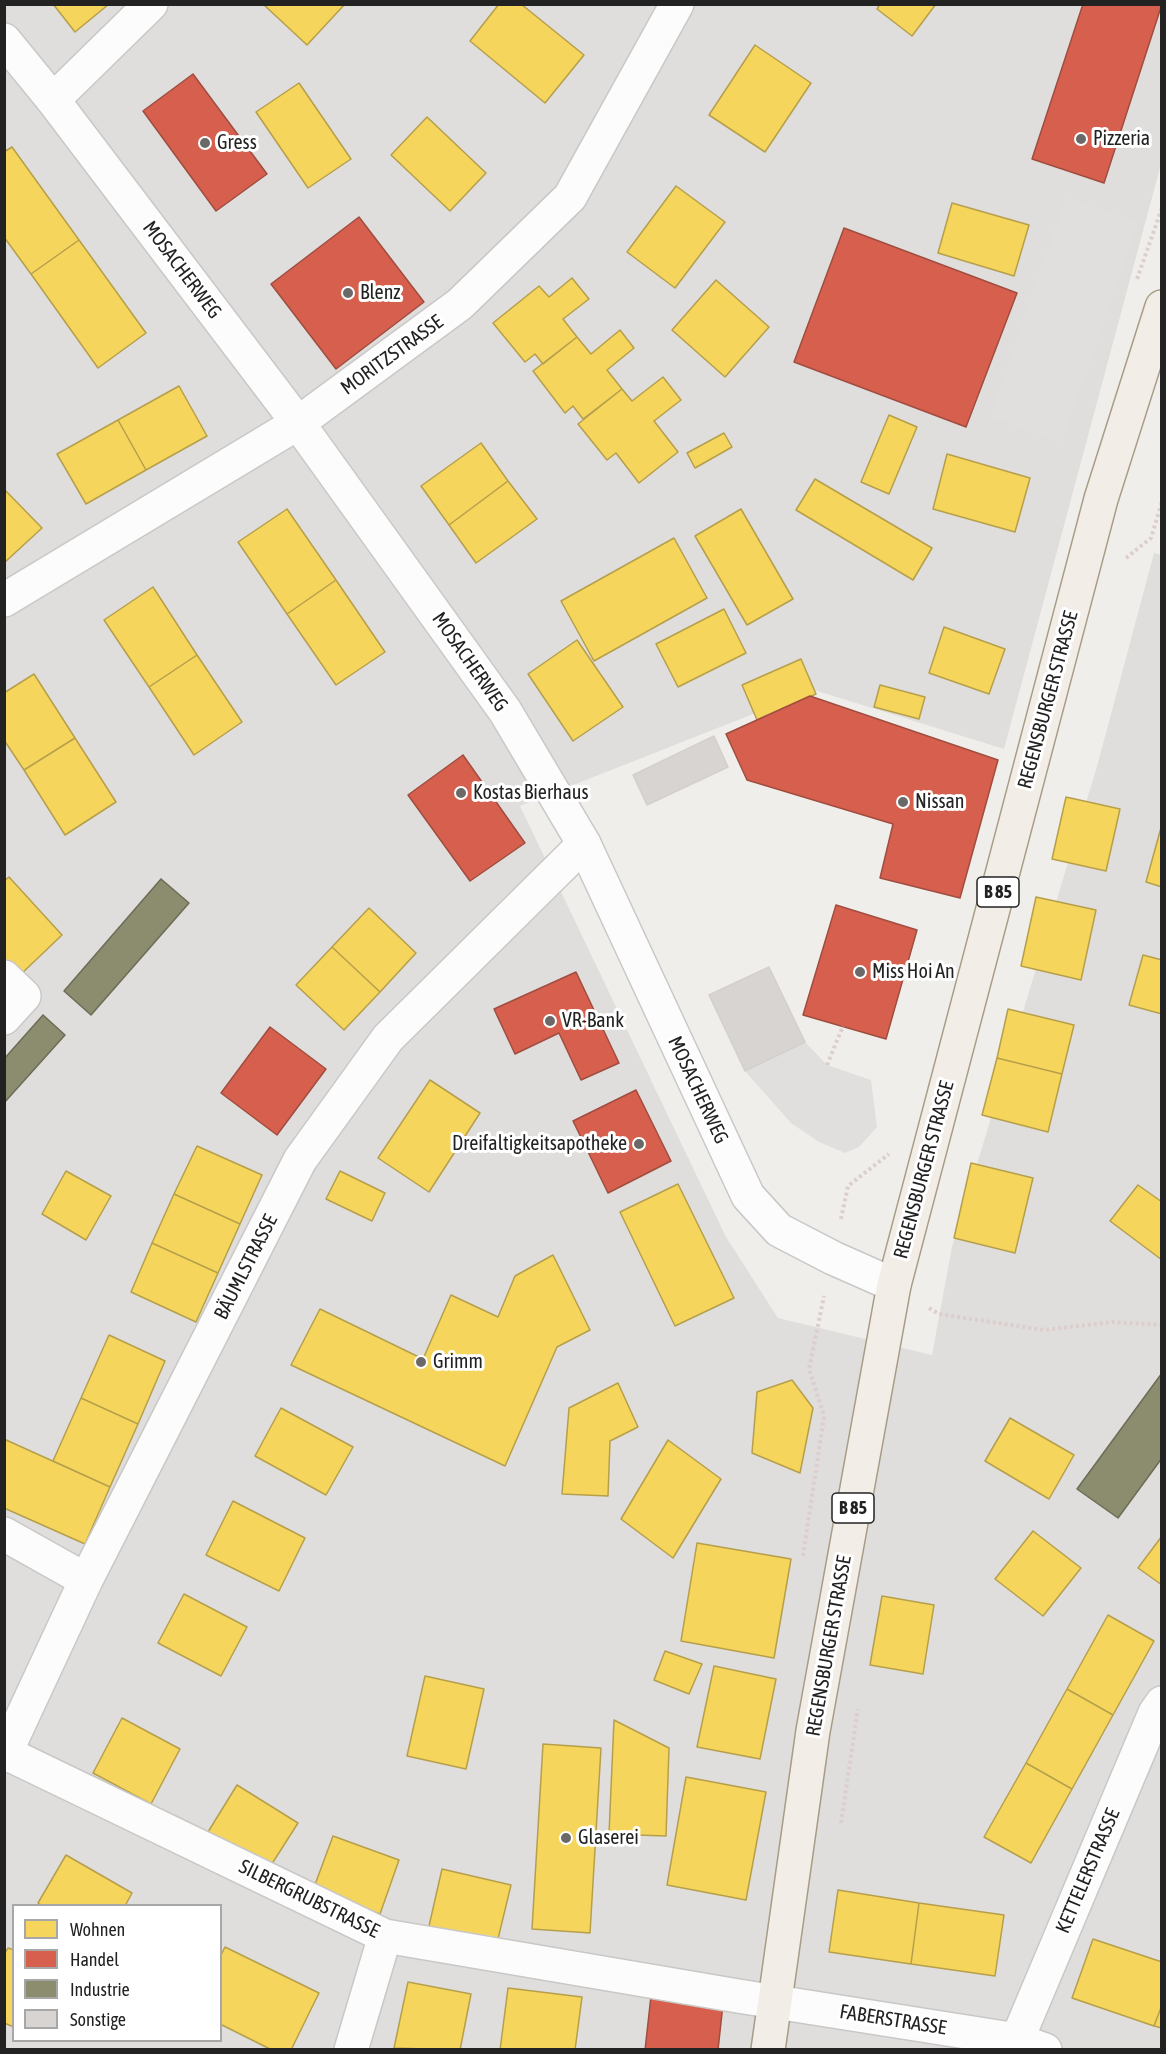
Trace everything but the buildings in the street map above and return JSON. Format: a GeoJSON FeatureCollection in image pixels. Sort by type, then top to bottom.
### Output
{"type":"FeatureCollection","features":[{"type":"Feature","properties":{"kind":"main road","name":"REGENSBURGER STRASSE"},"geometry":{"type":"LineString","coordinates":[[768,2049],[813,1731],[894,1285],[1101,500],[1161,310]]}},
{"type":"Feature","properties":{"kind":"street"},"geometry":{"type":"LineString","coordinates":[[53,100],[151,4]]}},
{"type":"Feature","properties":{"kind":"street","name":"MORITZSTRASSE"},"geometry":{"type":"LineString","coordinates":[[4,600],[298,423],[460,304],[570,197],[677,4]]}},
{"type":"Feature","properties":{"kind":"street","name":"MOSACHERWEG"},"geometry":{"type":"LineString","coordinates":[[4,40],[53,100],[298,423],[505,711],[584,844],[748,1196],[779,1230],[833,1258],[894,1285]]}},
{"type":"Feature","properties":{"kind":"street","name":"BÄUMLSTRASSE"},"geometry":{"type":"LineString","coordinates":[[5,1754],[86,1580],[300,1160],[388,1038],[584,844]]}},
{"type":"Feature","properties":{"kind":"street"},"geometry":{"type":"LineString","coordinates":[[4,977],[24,996],[4,1018]]}},
{"type":"Feature","properties":{"kind":"street"},"geometry":{"type":"LineString","coordinates":[[4,1534],[86,1580]]}},
{"type":"Feature","properties":{"kind":"street","name":"KETTELERSTRASSE"},"geometry":{"type":"LineString","coordinates":[[1031,2045],[1155,1713],[1161,1703]]}},
{"type":"Feature","properties":{"kind":"street","name":"SILBERGRUBSTRASSE"},"geometry":{"type":"LineString","coordinates":[[5,1754],[385,1936],[774,2001]]}},
{"type":"Feature","properties":{"kind":"street"},"geometry":{"type":"LineString","coordinates":[[351,2049],[385,1936]]}},
{"type":"Feature","properties":{"kind":"street","name":"FABERSTRASSE"},"geometry":{"type":"LineString","coordinates":[[774,2001],[1031,2045]]}},
{"type":"Feature","properties":{"kind":"path"},"geometry":{"type":"LineString","coordinates":[[1123,561],[1150,538],[1161,502]]}},
{"type":"Feature","properties":{"kind":"path"},"geometry":{"type":"LineString","coordinates":[[827,1065],[843,1026]]}},
{"type":"Feature","properties":{"kind":"path"},"geometry":{"type":"LineString","coordinates":[[894,1285],[939,1314],[1044,1330],[1113,1322],[1161,1325]]}},
{"type":"Feature","properties":{"kind":"path"},"geometry":{"type":"LineString","coordinates":[[926,1319],[929,1308]]}},
{"type":"Feature","properties":{"kind":"path"},"geometry":{"type":"LineString","coordinates":[[840,1830],[860,1700]]}},
{"type":"Feature","properties":{"kind":"shaded area"},"geometry":{"type":"Polygon","coordinates":[[[5,5],[1161,5],[1161,164],[1004,749],[814,690],[520,806],[726,1237],[778,1318],[932,1355],[952,1247],[1098,763],[1154,553],[1161,555],[1161,2049],[5,2050],[5,5]]]}},
{"type":"Feature","properties":{"kind":"shaded area"},"geometry":{"type":"Polygon","coordinates":[[[1066,197],[1138,223],[1062,442],[990,417],[1066,197]]]}},
{"type":"Feature","properties":{"kind":"shaded area"},"geometry":{"type":"Polygon","coordinates":[[[805,1042],[827,1065],[871,1080],[877,1127],[859,1147],[845,1153],[819,1142],[791,1123],[745,1071],[805,1042]]]}},
{"type":"Feature","properties":{"kind":"place","name":"Pizzeria"},"geometry":{"type":"Point","coordinates":[1081,139]}},
{"type":"Feature","properties":{"kind":"place","name":"Gress"},"geometry":{"type":"Point","coordinates":[205,143]}},
{"type":"Feature","properties":{"kind":"place","name":"Blenz"},"geometry":{"type":"Point","coordinates":[348,293]}},
{"type":"Feature","properties":{"kind":"place","name":"Kostas Bierhaus"},"geometry":{"type":"Point","coordinates":[461,793]}},
{"type":"Feature","properties":{"kind":"place","name":"Nissan"},"geometry":{"type":"Point","coordinates":[903,802]}},
{"type":"Feature","properties":{"kind":"place","name":"Miss Hoi An"},"geometry":{"type":"Point","coordinates":[860,972]}},
{"type":"Feature","properties":{"kind":"place","name":"VR-Bank"},"geometry":{"type":"Point","coordinates":[550,1021]}},
{"type":"Feature","properties":{"kind":"place","name":"Dreifaltigkeitsapotheke"},"geometry":{"type":"Point","coordinates":[639,1144]}},
{"type":"Feature","properties":{"kind":"place","name":"Grimm"},"geometry":{"type":"Point","coordinates":[421,1362]}},
{"type":"Feature","properties":{"kind":"place","name":"Glaserei"},"geometry":{"type":"Point","coordinates":[566,1838]}}]}
